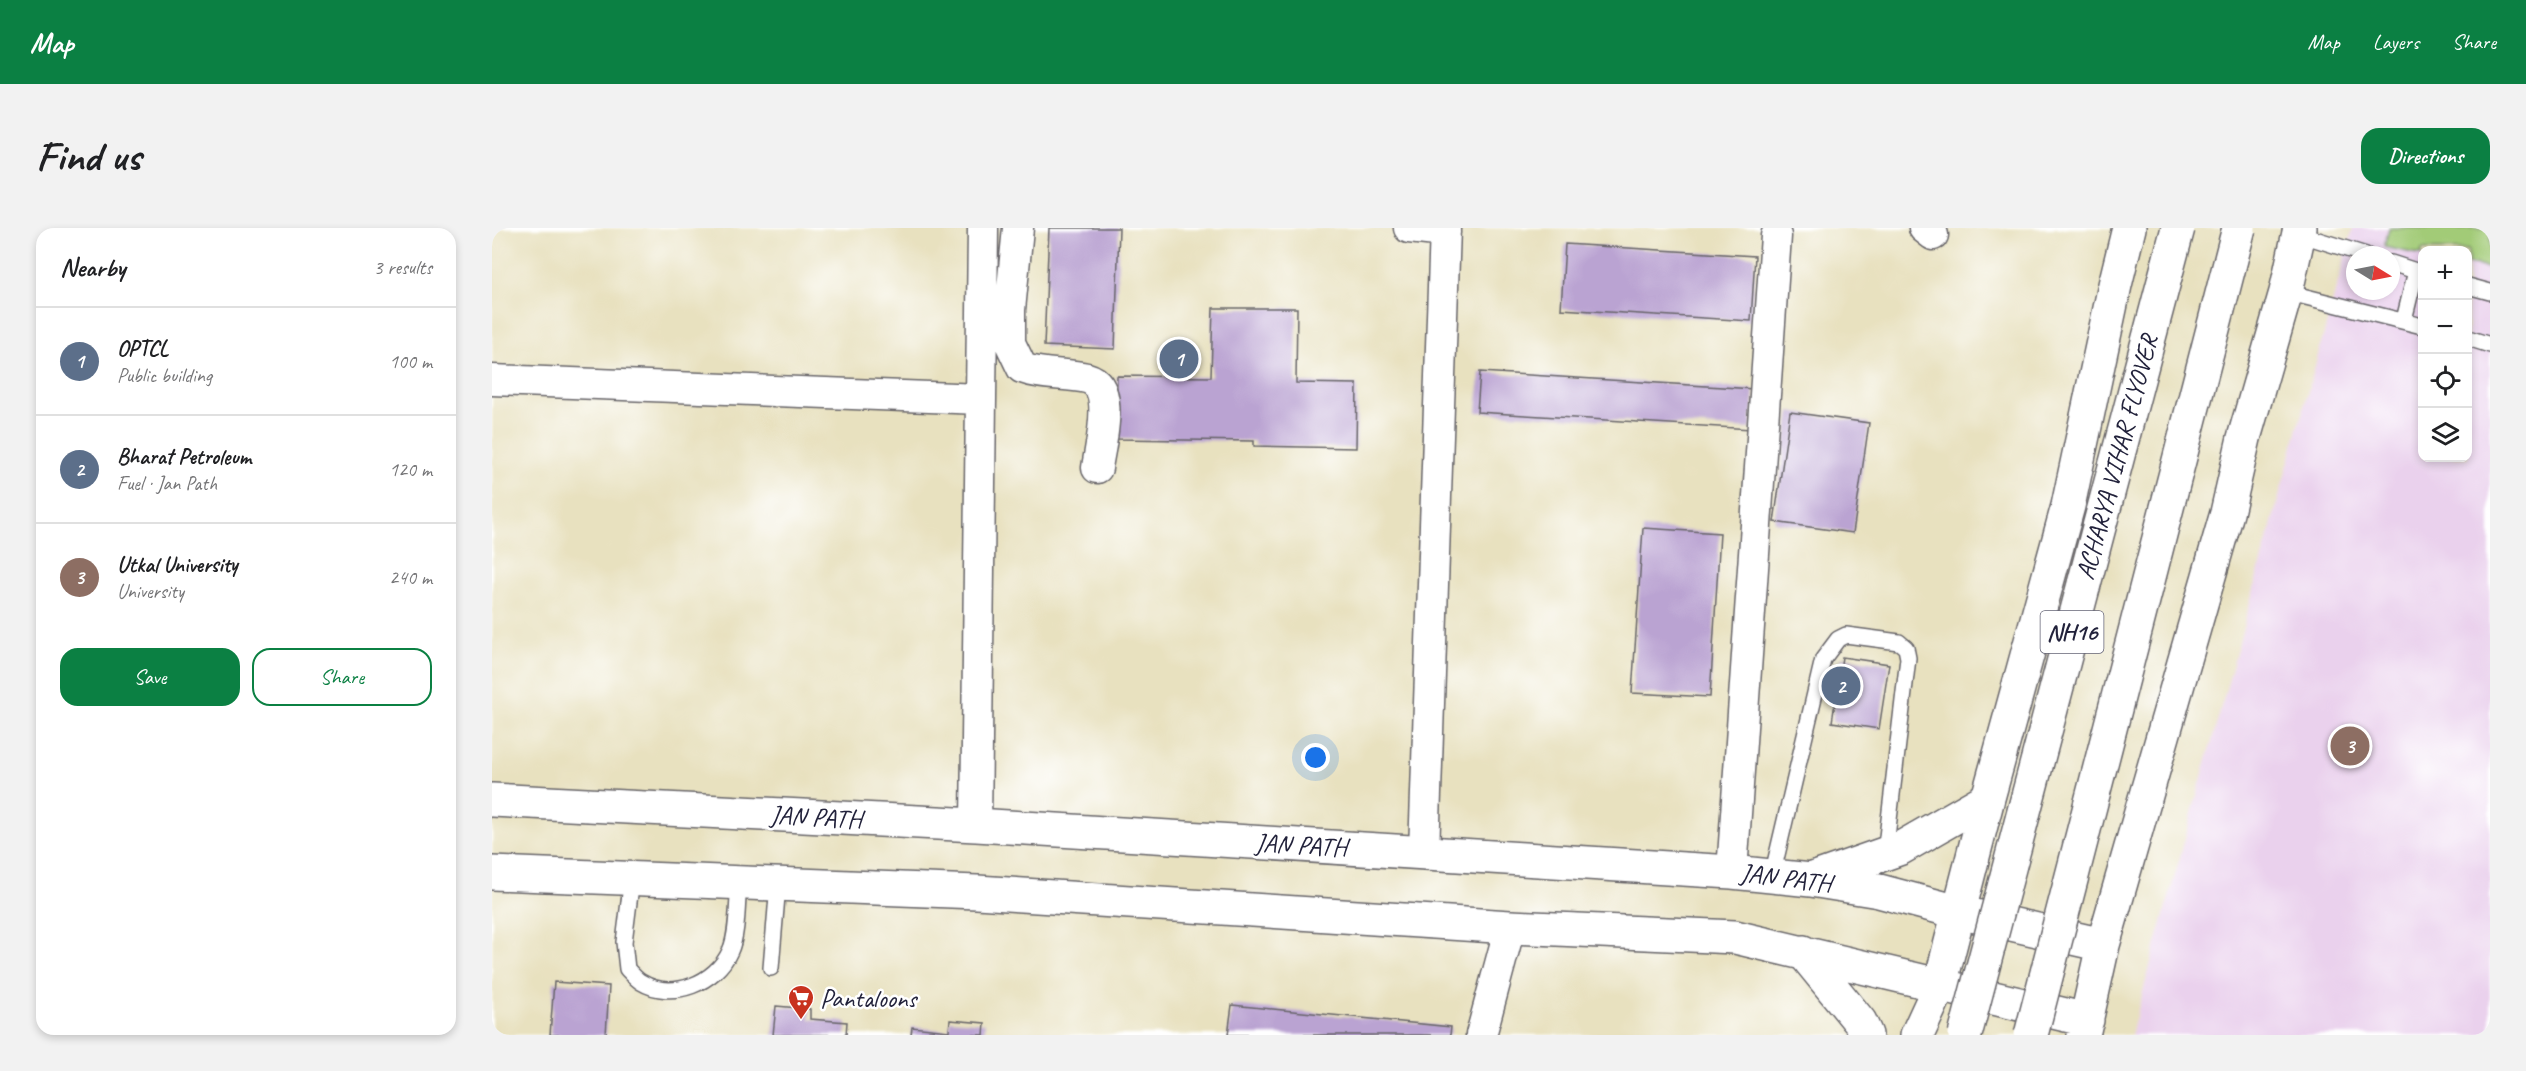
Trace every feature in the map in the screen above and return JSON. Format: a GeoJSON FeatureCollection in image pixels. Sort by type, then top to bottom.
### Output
{"type":"FeatureCollection","features":[{"type":"Feature","properties":{"kind":"main road"},"geometry":{"type":"LineString","coordinates":[[1917,1035],[1940,985],[1988,798],[2068,506],[2115,285],[2130,228]]}},
{"type":"Feature","properties":{"kind":"main road","name":"ACHARYA VIHAR FLYOVER"},"geometry":{"type":"LineString","coordinates":[[1965,1035],[2178,228]]}},
{"type":"Feature","properties":{"kind":"main road","name":"NH16"},"geometry":{"type":"LineString","coordinates":[[2031,1035],[2239,228]]}},
{"type":"Feature","properties":{"kind":"main road"},"geometry":{"type":"LineString","coordinates":[[492,873],[977,891],[1510,927],[1735,936],[1940,985],[2085,1027],[2103,945],[2227,513],[2244,438],[2286,292],[2300,231]]}},
{"type":"Feature","properties":{"kind":"main road"},"geometry":{"type":"LineString","coordinates":[[1811,880],[1901,848],[1988,798]]}},
{"type":"Feature","properties":{"kind":"main road","name":"JAN PATH"},"geometry":{"type":"LineString","coordinates":[[492,800],[976,825],[1732,872],[1811,880],[1879,891],[1958,912],[2103,945]]}},
{"type":"Feature","properties":{"kind":"main road"},"geometry":{"type":"LineString","coordinates":[[1803,952],[1860,1022],[1866,1035]]}},
{"type":"Feature","properties":{"kind":"street"},"geometry":{"type":"LineString","coordinates":[[976,825],[983,228]]}},
{"type":"Feature","properties":{"kind":"street"},"geometry":{"type":"LineString","coordinates":[[1018,228],[1010,310],[1010,343],[1022,368],[1043,374],[1089,378],[1101,388],[1105,399],[1096,468]]}},
{"type":"Feature","properties":{"kind":"street"},"geometry":{"type":"LineString","coordinates":[[1409,228],[1445,230],[1424,852]]}},
{"type":"Feature","properties":{"kind":"street"},"geometry":{"type":"LineString","coordinates":[[1732,872],[1776,236]]}},
{"type":"Feature","properties":{"kind":"street"},"geometry":{"type":"LineString","coordinates":[[492,380],[981,399]]}},
{"type":"Feature","properties":{"kind":"street"},"geometry":{"type":"LineString","coordinates":[[1481,1035],[1510,927]]}},
{"type":"Feature","properties":{"kind":"lane"},"geometry":{"type":"LineString","coordinates":[[2300,231],[2346,248]]}},
{"type":"Feature","properties":{"kind":"lane"},"geometry":{"type":"LineString","coordinates":[[2400,266],[2418,272]]}},
{"type":"Feature","properties":{"kind":"lane"},"geometry":{"type":"LineString","coordinates":[[2404,320],[2418,275]]}},
{"type":"Feature","properties":{"kind":"lane"},"geometry":{"type":"LineString","coordinates":[[2472,287],[2490,292]]}},
{"type":"Feature","properties":{"kind":"lane"},"geometry":{"type":"LineString","coordinates":[[2286,292],[2418,325]]}},
{"type":"Feature","properties":{"kind":"lane"},"geometry":{"type":"LineString","coordinates":[[2472,339],[2490,345]]}},
{"type":"Feature","properties":{"kind":"lane"},"geometry":{"type":"LineString","coordinates":[[1772,876],[1823,658],[1838,639],[1846,635],[1899,642],[1906,648],[1908,658],[1885,854]]}},
{"type":"Feature","properties":{"kind":"lane"},"geometry":{"type":"LineString","coordinates":[[632,878],[624,942],[627,969],[639,981],[651,987],[670,988],[690,986],[704,981],[719,970],[731,950],[739,883]]}},
{"type":"Feature","properties":{"kind":"lane"},"geometry":{"type":"LineString","coordinates":[[771,968],[778,884]]}},
{"type":"Feature","properties":{"kind":"shaded area"},"geometry":{"type":"Polygon","coordinates":[[[2353,228],[2490,228],[2490,1035],[2131,1035],[2346,253],[2346,300],[2400,300],[2400,246],[2348,246],[2353,228]]]}},
{"type":"Feature","properties":{"kind":"green space"},"geometry":{"type":"Polygon","coordinates":[[[2389,228],[2490,228],[2490,268],[2472,265],[2472,246],[2418,246],[2418,254],[2400,250],[2400,246],[2384,246],[2389,228]]]}},
{"type":"Feature","properties":{"kind":"building"},"geometry":{"type":"Polygon","coordinates":[[[1049,228],[1119,228],[1115,349],[1044,346],[1049,228]]]}},
{"type":"Feature","properties":{"kind":"building"},"geometry":{"type":"Polygon","coordinates":[[[1565,244],[1755,256],[1751,321],[1561,309],[1565,244]]]}},
{"type":"Feature","properties":{"kind":"building"},"geometry":{"type":"Polygon","coordinates":[[[1213,308],[1297,308],[1296,383],[1357,384],[1356,448],[1254,446],[1254,441],[1116,439],[1117,376],[1211,377],[1213,308]]]}},
{"type":"Feature","properties":{"kind":"building"},"geometry":{"type":"Polygon","coordinates":[[[1480,372],[1754,389],[1751,429],[1477,412],[1480,372]]]}},
{"type":"Feature","properties":{"kind":"building"},"geometry":{"type":"Polygon","coordinates":[[[1790,412],[1869,423],[1853,533],[1774,522],[1790,412]]]}},
{"type":"Feature","properties":{"kind":"building"},"geometry":{"type":"Polygon","coordinates":[[[1643,528],[1720,533],[1710,697],[1632,693],[1643,528]]]}},
{"type":"Feature","properties":{"kind":"building"},"geometry":{"type":"Polygon","coordinates":[[[1842,657],[1889,664],[1879,729],[1832,722],[1842,657]]]}},
{"type":"Feature","properties":{"kind":"building"},"geometry":{"type":"Polygon","coordinates":[[[554,982],[609,986],[606,1035],[550,1035],[554,982]]]}},
{"type":"Feature","properties":{"kind":"building"},"geometry":{"type":"Polygon","coordinates":[[[1232,1005],[1451,1027],[1450,1035],[1228,1035],[1232,1005]]]}},
{"type":"Feature","properties":{"kind":"building","name":"Pantaloons"},"geometry":{"type":"Polygon","coordinates":[[[776,1006],[810,1009],[810,1019],[847,1022],[846,1035],[773,1035],[776,1006]]]}},
{"type":"Feature","properties":{"kind":"building","name":"Pantaloons"},"geometry":{"type":"Polygon","coordinates":[[[950,1020],[985,1023],[984,1035],[911,1035],[912,1027],[949,1031],[950,1020]]]}},
{"type":"Feature","properties":{"kind":"place","name":"OPTCL"},"geometry":{"type":"Point","coordinates":[1179,359]}},
{"type":"Feature","properties":{"kind":"place","name":"Bharat Petroleum"},"geometry":{"type":"Point","coordinates":[1841,686]}},
{"type":"Feature","properties":{"kind":"place","name":"Utkal University"},"geometry":{"type":"Point","coordinates":[2350,746]}},
{"type":"Feature","properties":{"kind":"place","name":"Pantaloons"},"geometry":{"type":"Point","coordinates":[801,1021]}}]}
